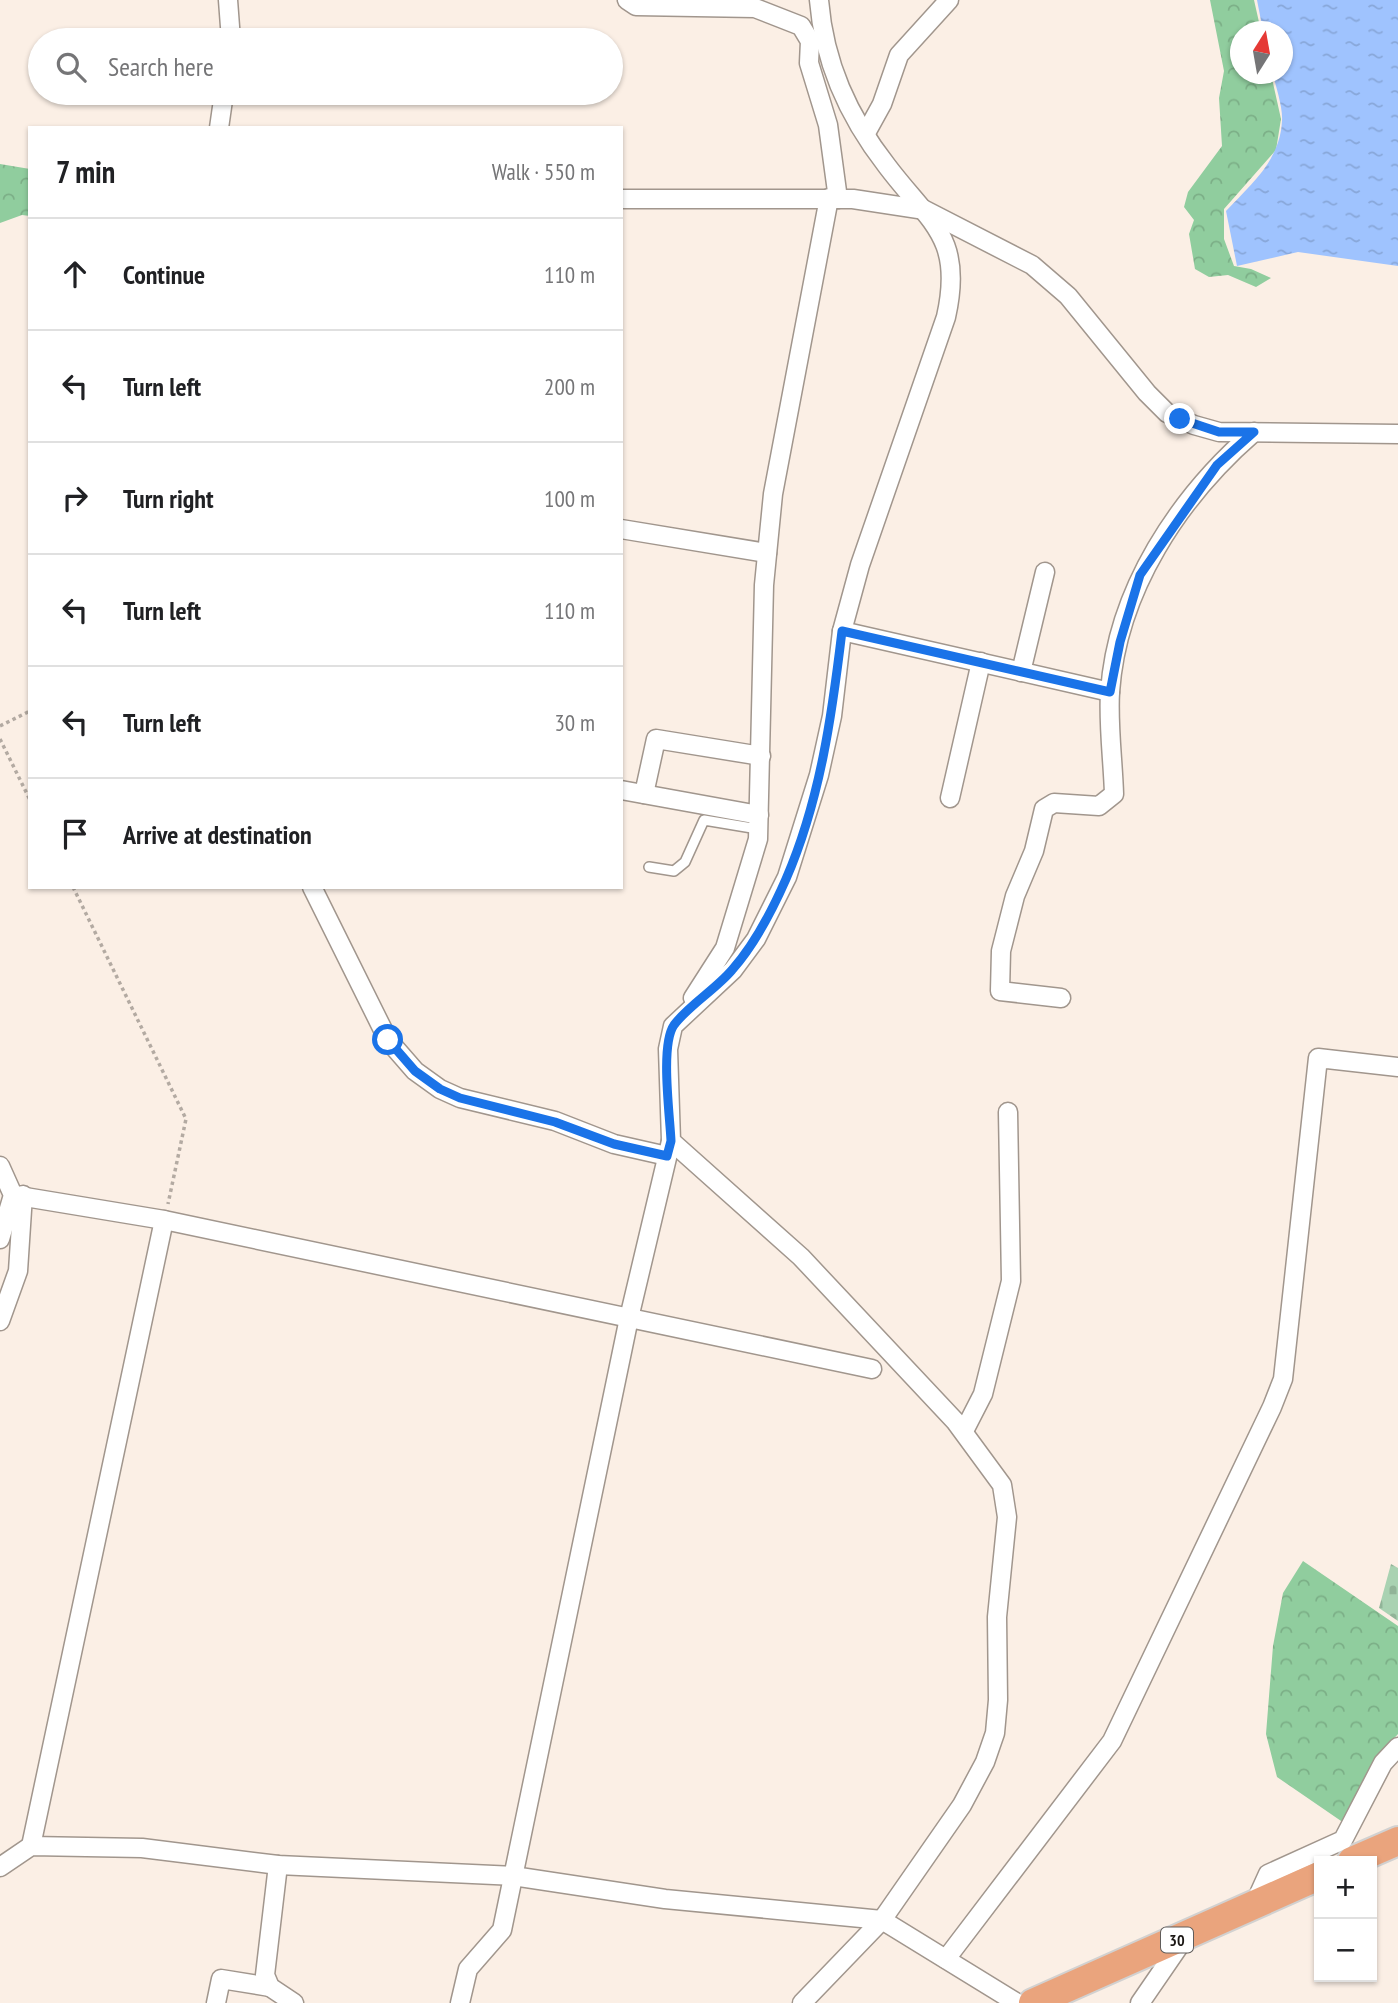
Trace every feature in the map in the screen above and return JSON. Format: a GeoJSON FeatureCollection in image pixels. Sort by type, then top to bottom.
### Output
{"type":"FeatureCollection","features":[{"type":"Feature","properties":{"kind":"main road"},"geometry":{"type":"LineString","coordinates":[[1364,1856],[1398,1841]]}},
{"type":"Feature","properties":{"kind":"main road","name":"30"},"geometry":{"type":"LineString","coordinates":[[1031,2003],[1314,1878]]}},
{"type":"Feature","properties":{"kind":"street"},"geometry":{"type":"LineString","coordinates":[[228,0],[230,28]]}},
{"type":"Feature","properties":{"kind":"street"},"geometry":{"type":"LineString","coordinates":[[627,0],[636,6],[755,8],[801,26],[816,39],[832,73],[887,166],[925,210],[944,238],[952,269],[952,290],[946,317],[860,565],[842,631],[832,716],[819,775],[787,877],[756,939],[733,970],[673,1026]]}},
{"type":"Feature","properties":{"kind":"street"},"geometry":{"type":"LineString","coordinates":[[460,2003],[468,1969],[502,1930],[629,1318],[669,1149],[668,1049],[673,1026],[726,948],[759,822],[767,553],[773,494],[834,199],[828,125],[809,63],[816,39],[819,0]]}},
{"type":"Feature","properties":{"kind":"street"},"geometry":{"type":"LineString","coordinates":[[866,133],[882,103],[899,55],[949,0]]}},
{"type":"Feature","properties":{"kind":"street"},"geometry":{"type":"LineString","coordinates":[[219,126],[222,105]]}},
{"type":"Feature","properties":{"kind":"street"},"geometry":{"type":"LineString","coordinates":[[623,199],[834,199],[881,202],[925,210],[1032,265],[1052,280],[1085,314],[1147,393],[1167,412],[1194,425],[1219,432],[1398,433]]}},
{"type":"Feature","properties":{"kind":"street"},"geometry":{"type":"LineString","coordinates":[[1060,998],[1000,991],[1001,951],[1015,896],[1034,851],[1044,809],[1055,803],[1099,806],[1114,794],[1110,692],[1120,642],[1140,575],[1217,465],[1254,432]]}},
{"type":"Feature","properties":{"kind":"street"},"geometry":{"type":"LineString","coordinates":[[623,529],[767,553]]}},
{"type":"Feature","properties":{"kind":"street"},"geometry":{"type":"LineString","coordinates":[[1021,672],[1045,572]]}},
{"type":"Feature","properties":{"kind":"street"},"geometry":{"type":"LineString","coordinates":[[842,631],[1110,692]]}},
{"type":"Feature","properties":{"kind":"street"},"geometry":{"type":"LineString","coordinates":[[950,798],[981,662]]}},
{"type":"Feature","properties":{"kind":"street"},"geometry":{"type":"LineString","coordinates":[[644,794],[656,739],[761,757]]}},
{"type":"Feature","properties":{"kind":"street"},"geometry":{"type":"LineString","coordinates":[[623,790],[759,822]]}},
{"type":"Feature","properties":{"kind":"street"},"geometry":{"type":"LineString","coordinates":[[313,889],[388,1040],[415,1071],[440,1089],[460,1098],[555,1122],[614,1144],[669,1149],[801,1257],[964,1431],[1002,1485],[1007,1517],[997,1617],[998,1700],[995,1733],[985,1762],[962,1805],[882,1920],[802,2003]]}},
{"type":"Feature","properties":{"kind":"street"},"geometry":{"type":"LineString","coordinates":[[946,1959],[1112,1741],[1272,1407],[1283,1379],[1318,1058],[1398,1068]]}},
{"type":"Feature","properties":{"kind":"street"},"geometry":{"type":"LineString","coordinates":[[964,1431],[983,1394],[1011,1281],[1008,1112]]}},
{"type":"Feature","properties":{"kind":"street"},"geometry":{"type":"LineString","coordinates":[[0,1166],[18,1195],[18,1271],[0,1321]]}},
{"type":"Feature","properties":{"kind":"street"},"geometry":{"type":"LineString","coordinates":[[18,1195],[164,1220],[872,1369]]}},
{"type":"Feature","properties":{"kind":"street"},"geometry":{"type":"LineString","coordinates":[[0,1239],[18,1195]]}},
{"type":"Feature","properties":{"kind":"street"},"geometry":{"type":"LineString","coordinates":[[32,1846],[164,1220]]}},
{"type":"Feature","properties":{"kind":"street"},"geometry":{"type":"LineString","coordinates":[[1254,1905],[1268,1874],[1343,1840],[1383,1763],[1398,1747]]}},
{"type":"Feature","properties":{"kind":"street"},"geometry":{"type":"LineString","coordinates":[[0,1867],[32,1846],[142,1848],[278,1866],[513,1876],[665,1899],[882,1920],[946,1959],[1031,2003]]}},
{"type":"Feature","properties":{"kind":"street"},"geometry":{"type":"LineString","coordinates":[[270,1987],[265,1975],[278,1866]]}},
{"type":"Feature","properties":{"kind":"street"},"geometry":{"type":"LineString","coordinates":[[1140,2003],[1186,1936]]}},
{"type":"Feature","properties":{"kind":"street"},"geometry":{"type":"LineString","coordinates":[[216,2003],[221,1979],[270,1987],[294,2003]]}},
{"type":"Feature","properties":{"kind":"lane"},"geometry":{"type":"LineString","coordinates":[[649,867],[674,871],[685,862],[704,820],[759,822]]}},
{"type":"Feature","properties":{"kind":"path"},"geometry":{"type":"LineString","coordinates":[[0,726],[28,712]]}},
{"type":"Feature","properties":{"kind":"path"},"geometry":{"type":"LineString","coordinates":[[0,739],[28,796]]}},
{"type":"Feature","properties":{"kind":"path"},"geometry":{"type":"LineString","coordinates":[[74,889],[186,1119],[164,1220]]}},
{"type":"Feature","properties":{"kind":"green space"},"geometry":{"type":"Polygon","coordinates":[[[1210,0],[1254,0],[1259,21],[1230,21],[1230,84],[1273,84],[1281,119],[1276,150],[1224,209],[1224,239],[1234,266],[1251,269],[1271,278],[1256,287],[1228,275],[1209,277],[1195,269],[1189,234],[1194,220],[1184,207],[1188,192],[1222,146],[1219,98],[1224,71],[1210,0]]]}},
{"type":"Feature","properties":{"kind":"green space"},"geometry":{"type":"Polygon","coordinates":[[[0,164],[28,169],[28,216],[22,215],[0,223],[0,164]]]}},
{"type":"Feature","properties":{"kind":"green space"},"geometry":{"type":"Polygon","coordinates":[[[1303,1561],[1398,1626],[1398,1734],[1377,1757],[1344,1823],[1277,1777],[1266,1734],[1273,1646],[1283,1593],[1303,1561]]]}},
{"type":"Feature","properties":{"kind":"green space"},"geometry":{"type":"Polygon","coordinates":[[[1391,1564],[1398,1568],[1398,1621],[1379,1608],[1391,1564]]]}},
{"type":"Feature","properties":{"kind":"water"},"geometry":{"type":"Polygon","coordinates":[[[1257,0],[1398,0],[1398,266],[1298,252],[1237,266],[1226,211],[1263,171],[1276,148],[1282,116],[1275,84],[1293,84],[1293,21],[1261,21],[1257,0]]]}},
{"type":"Feature","properties":{"kind":"route"},"geometry":{"type":"LineString","coordinates":[[388,1040],[415,1071],[440,1089],[460,1098],[555,1122],[614,1144],[667,1156],[671,1141],[668,1049],[673,1026],[733,970],[756,939],[787,877],[819,775],[832,716],[842,631],[1110,692],[1120,642],[1140,575],[1156,548],[1217,465],[1254,432],[1219,432],[1180,419]]}}]}
